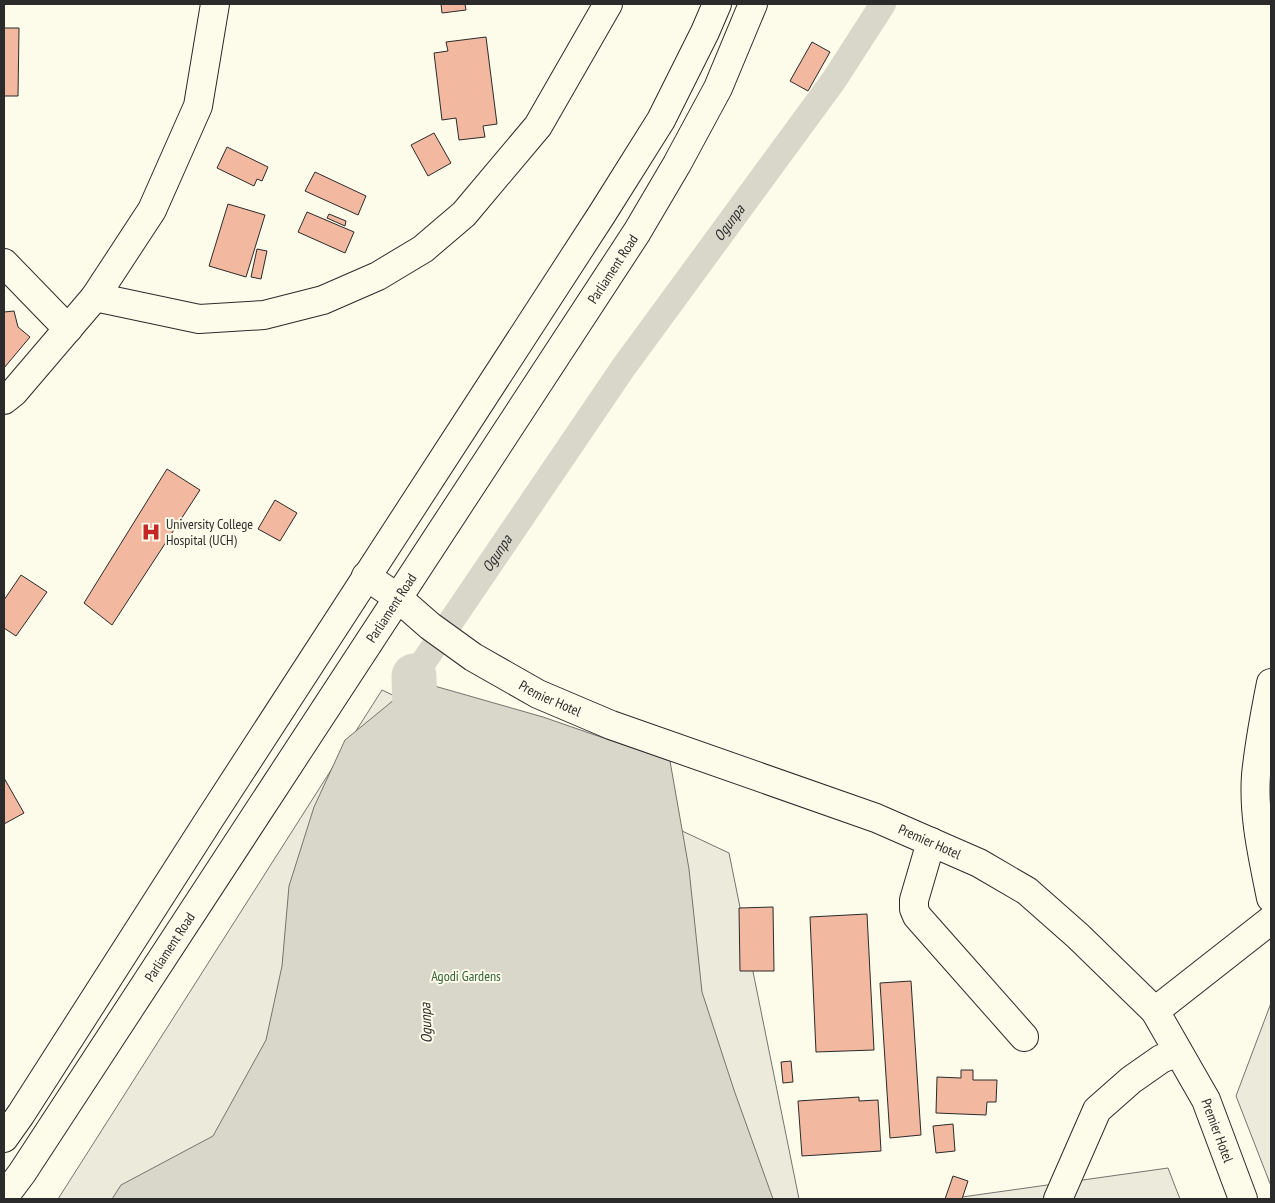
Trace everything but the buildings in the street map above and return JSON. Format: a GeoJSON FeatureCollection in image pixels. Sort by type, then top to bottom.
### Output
{"type":"FeatureCollection","features":[{"type":"Feature","properties":{"kind":"main road"},"geometry":{"type":"LineString","coordinates":[[4,400],[14,392],[95,297],[152,210],[198,106],[215,4]]}},
{"type":"Feature","properties":{"kind":"main road"},"geometry":{"type":"LineString","coordinates":[[95,297],[199,319],[264,315],[323,300],[378,276],[423,249],[464,214],[538,126],[608,4]]}},
{"type":"Feature","properties":{"kind":"main road"},"geometry":{"type":"LineString","coordinates":[[4,1138],[602,214],[661,120],[717,4]]}},
{"type":"Feature","properties":{"kind":"main road","name":"Parliament Road"},"geometry":{"type":"LineString","coordinates":[[4,1197],[22,1173],[637,232],[677,164],[718,88],[753,4]]}},
{"type":"Feature","properties":{"kind":"main road"},"geometry":{"type":"LineString","coordinates":[[4,263],[68,330]]}},
{"type":"Feature","properties":{"kind":"main road","name":"Premier Hotel"},"geometry":{"type":"LineString","coordinates":[[366,576],[398,598],[430,626],[473,657],[538,694],[611,725],[876,818],[979,863],[1027,891],[1078,936],[1155,1011],[1206,1100],[1243,1199]]}},
{"type":"Feature","properties":{"kind":"main road"},"geometry":{"type":"LineString","coordinates":[[1271,683],[1256,776],[1262,853],[1271,898]]}},
{"type":"Feature","properties":{"kind":"main road"},"geometry":{"type":"LineString","coordinates":[[932,842],[914,900],[914,909],[917,916],[1024,1037]]}},
{"type":"Feature","properties":{"kind":"main road"},"geometry":{"type":"LineString","coordinates":[[1155,1011],[1271,920]]}},
{"type":"Feature","properties":{"kind":"main road"},"geometry":{"type":"LineString","coordinates":[[1058,1199],[1097,1110],[1131,1080],[1161,1059],[1178,1052]]}},
{"type":"Feature","properties":{"kind":"green space","name":"Agodi Gardens"},"geometry":{"type":"Polygon","coordinates":[[[382,690],[729,853],[799,1199],[58,1199],[382,690]]]}},
{"type":"Feature","properties":{"kind":"green space"},"geometry":{"type":"Polygon","coordinates":[[[1271,1003],[1271,1186],[1236,1096],[1271,1003]]]}},
{"type":"Feature","properties":{"kind":"green space"},"geometry":{"type":"Polygon","coordinates":[[[1168,1168],[1180,1199],[948,1199],[1168,1168]]]}},
{"type":"Feature","properties":{"kind":"water","name":"Agodi Gardens"},"geometry":{"type":"Polygon","coordinates":[[[417,681],[543,717],[670,761],[689,869],[702,992],[734,1090],[773,1199],[112,1199],[121,1185],[213,1136],[266,1040],[282,966],[289,886],[314,807],[345,740],[417,681]]]}},
{"type":"Feature","properties":{"kind":"waterway","name":"Ogunpa"},"geometry":{"type":"LineString","coordinates":[[414,676],[623,368],[834,80],[883,4]]}},
{"type":"Feature","properties":{"kind":"waterway","name":"Ogunpa"},"geometry":{"type":"LineString","coordinates":[[414,676],[416,745]]}},
{"type":"Feature","properties":{"kind":"place","name":"University College Hospital (UCH)"},"geometry":{"type":"Point","coordinates":[151,532]}}]}
